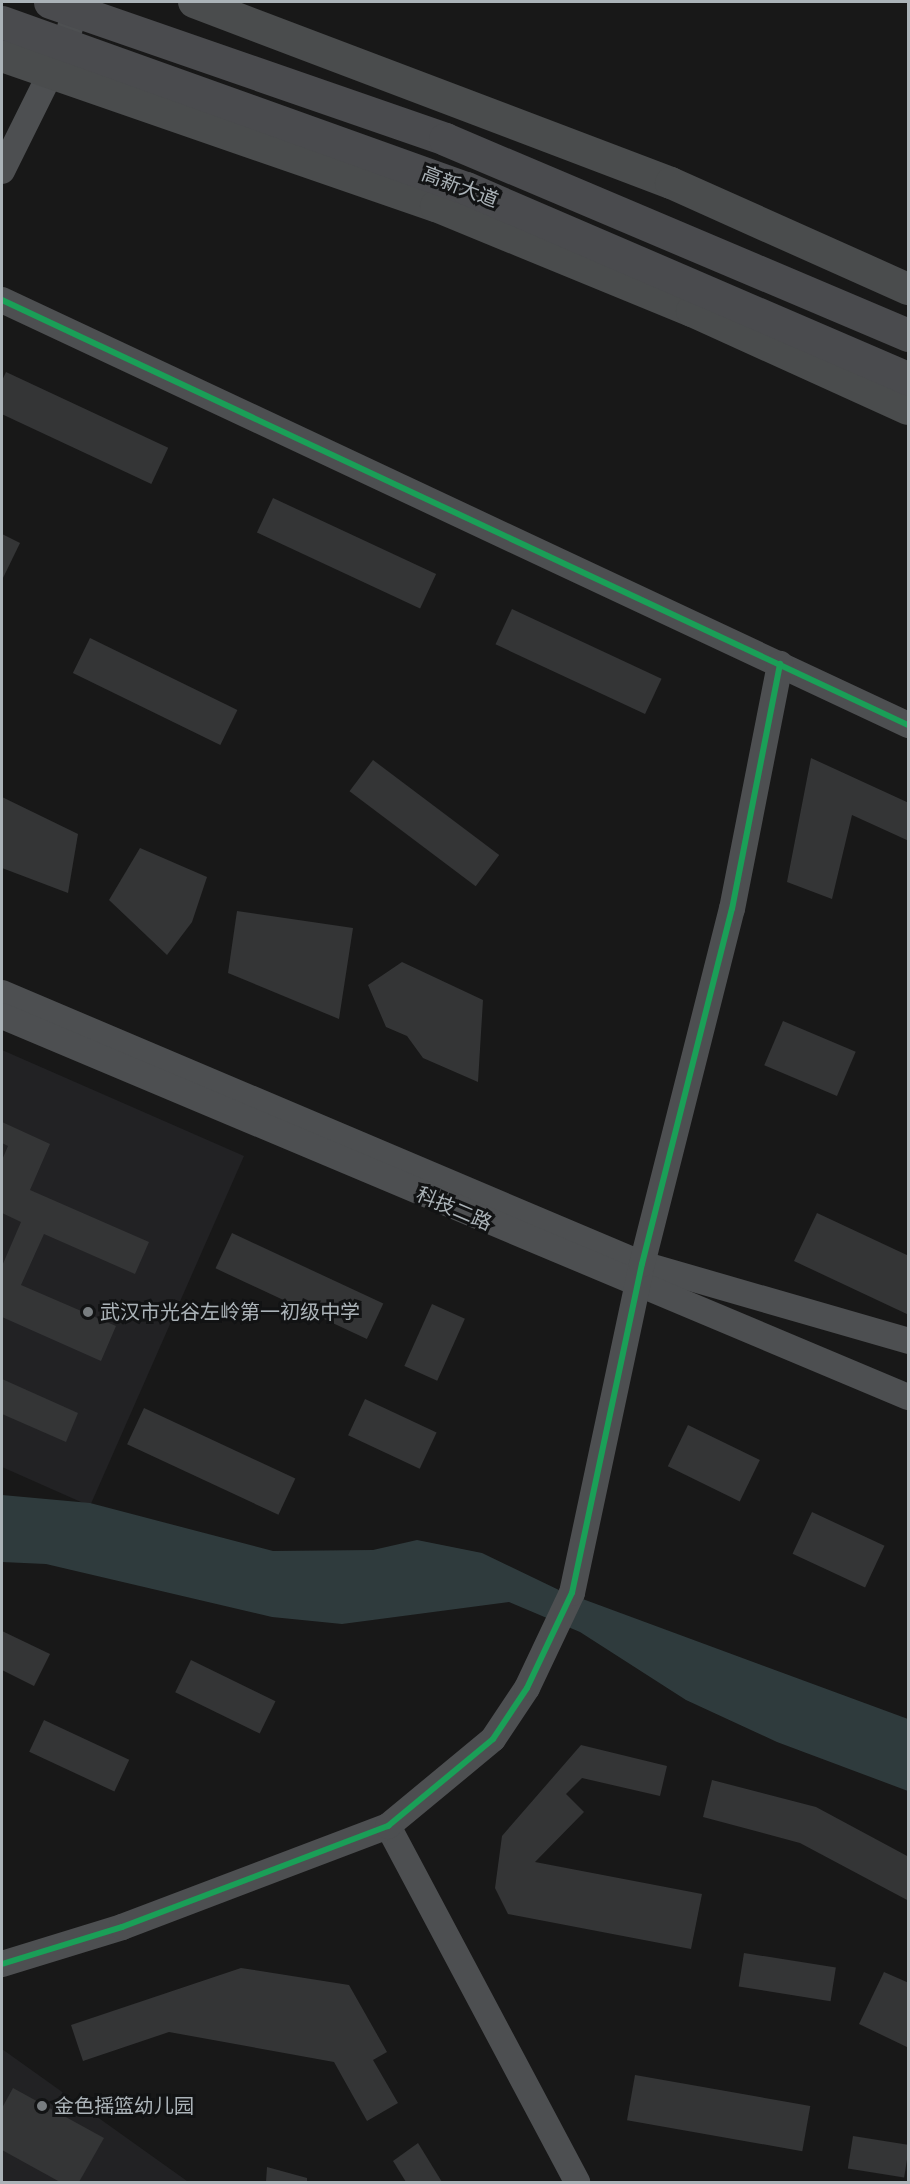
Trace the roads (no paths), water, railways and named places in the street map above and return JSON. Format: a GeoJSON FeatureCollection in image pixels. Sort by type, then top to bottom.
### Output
{"type":"FeatureCollection","features":[{"type":"Feature","properties":{"kind":"highway","name":"高新大道"},"geometry":{"type":"LineString","coordinates":[[68,4],[445,139],[909,335]]}},
{"type":"Feature","properties":{"kind":"highway","name":"高新大道"},"geometry":{"type":"LineString","coordinates":[[2,22],[466,188],[909,378]]}},
{"type":"Feature","properties":{"kind":"main road"},"geometry":{"type":"LineString","coordinates":[[194,2],[671,183],[909,289]]}},
{"type":"Feature","properties":{"kind":"main road"},"geometry":{"type":"LineString","coordinates":[[2,56],[436,206],[909,409]]}},
{"type":"Feature","properties":{"kind":"street"},"geometry":{"type":"LineString","coordinates":[[2,171],[64,44],[68,4]]}},
{"type":"Feature","properties":{"kind":"street"},"geometry":{"type":"LineString","coordinates":[[2,300],[909,724]]}},
{"type":"Feature","properties":{"kind":"street"},"geometry":{"type":"LineString","coordinates":[[2,1964],[122,1927],[388,1826],[493,1739],[560,1629],[597,1492],[640,1275],[732,909],[780,664]]}},
{"type":"Feature","properties":{"kind":"street","name":"科技二路"},"geometry":{"type":"LineString","coordinates":[[2,993],[640,1275],[909,1397]]}},
{"type":"Feature","properties":{"kind":"street","name":"科技二路"},"geometry":{"type":"LineString","coordinates":[[2,1016],[640,1275],[909,1341]]}},
{"type":"Feature","properties":{"kind":"street"},"geometry":{"type":"LineString","coordinates":[[388,1826],[577,2182]]}},
{"type":"Feature","properties":{"kind":"place","name":"武汉市光谷左岭第一初级中学"},"geometry":{"type":"Point","coordinates":[88,1312]}},
{"type":"Feature","properties":{"kind":"place","name":"金色摇篮幼儿园"},"geometry":{"type":"Point","coordinates":[42,2106]}}]}
